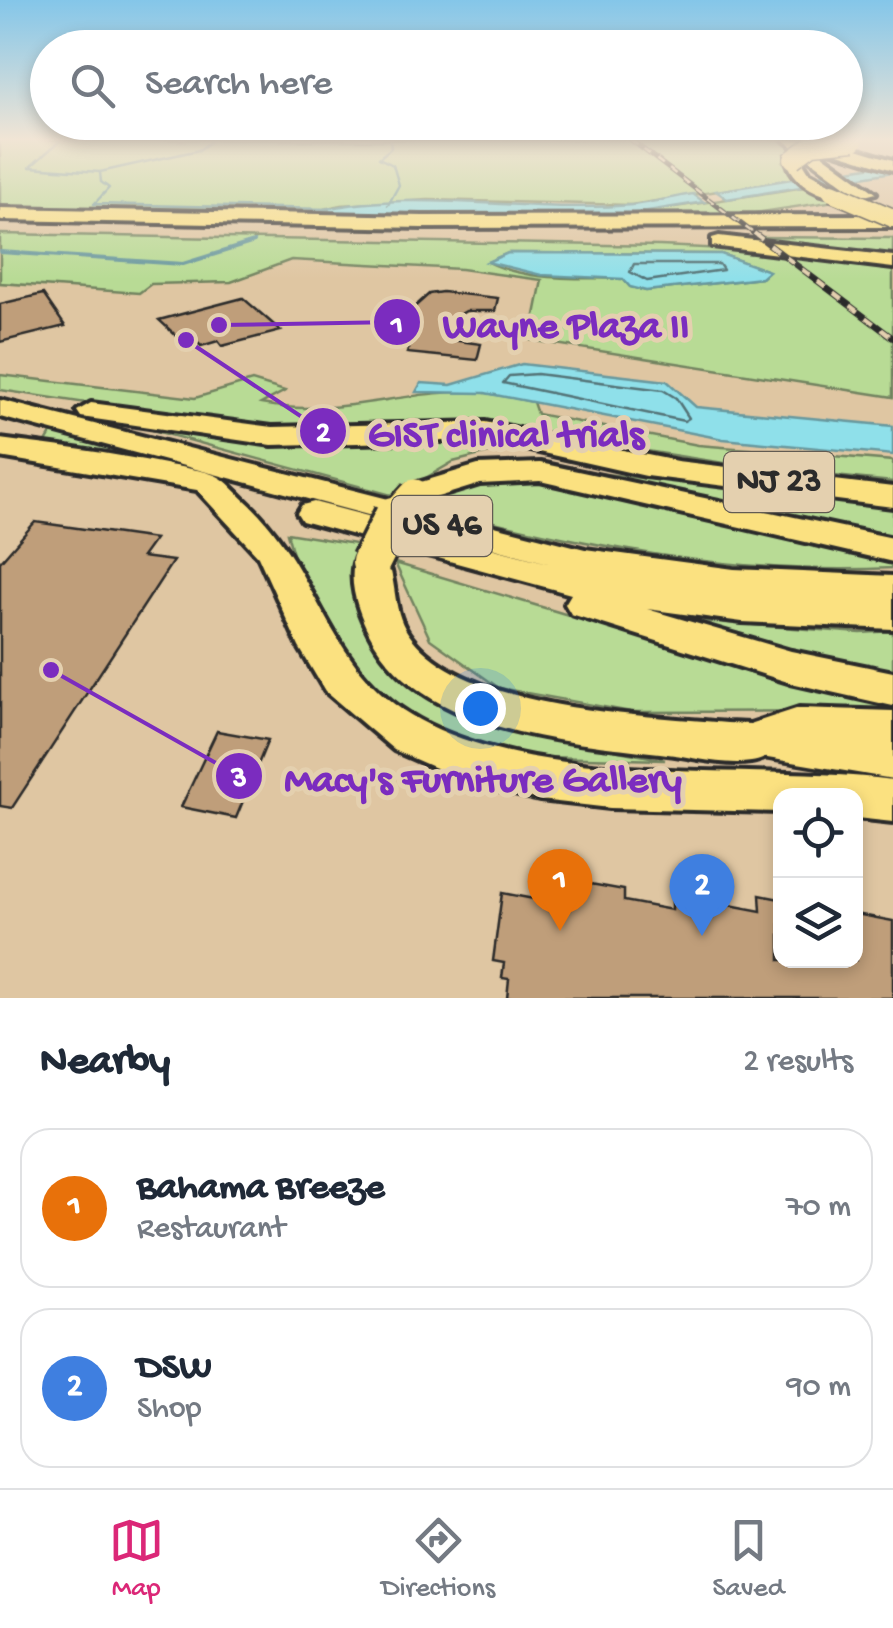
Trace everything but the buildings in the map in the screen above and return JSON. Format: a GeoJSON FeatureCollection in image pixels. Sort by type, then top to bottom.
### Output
{"type":"FeatureCollection","features":[{"type":"Feature","properties":{"kind":"highway"},"geometry":{"type":"LineString","coordinates":[[829,187],[893,219]]}},
{"type":"Feature","properties":{"kind":"highway"},"geometry":{"type":"LineString","coordinates":[[661,222],[786,215],[879,190],[893,208]]}},
{"type":"Feature","properties":{"kind":"highway"},"geometry":{"type":"LineString","coordinates":[[0,214],[661,222],[893,219]]}},
{"type":"Feature","properties":{"kind":"highway"},"geometry":{"type":"LineString","coordinates":[[0,226],[435,233],[893,232]]}},
{"type":"Feature","properties":{"kind":"highway"},"geometry":{"type":"LineString","coordinates":[[435,233],[751,244],[893,262]]}},
{"type":"Feature","properties":{"kind":"highway"},"geometry":{"type":"LineString","coordinates":[[0,398],[272,436],[486,431],[665,467]]}},
{"type":"Feature","properties":{"kind":"highway","name":"US 46"},"geometry":{"type":"LineString","coordinates":[[0,408],[585,561],[734,582],[893,589]]}},
{"type":"Feature","properties":{"kind":"highway","name":"US 46"},"geometry":{"type":"LineString","coordinates":[[0,448],[117,464],[208,483],[500,569],[690,603],[893,614]]}},
{"type":"Feature","properties":{"kind":"highway","name":"NJ 23"},"geometry":{"type":"LineString","coordinates":[[754,743],[566,726],[460,694],[423,671],[393,642],[373,602],[370,562],[386,525],[415,494],[445,475],[501,461],[548,458],[665,467],[893,497]]}},
{"type":"Feature","properties":{"kind":"highway"},"geometry":{"type":"LineString","coordinates":[[415,494],[478,475],[540,472],[893,550]]}},
{"type":"Feature","properties":{"kind":"highway"},"geometry":{"type":"LineString","coordinates":[[208,483],[278,559],[309,634],[334,673],[376,714],[432,748],[495,771],[568,783],[812,790],[893,801]]}},
{"type":"Feature","properties":{"kind":"highway"},"geometry":{"type":"LineString","coordinates":[[500,569],[523,586],[750,656],[893,689]]}},
{"type":"Feature","properties":{"kind":"highway"},"geometry":{"type":"LineString","coordinates":[[754,743],[783,728],[893,729]]}},
{"type":"Feature","properties":{"kind":"main road","name":"NJ 23"},"geometry":{"type":"LineString","coordinates":[[754,743],[893,762]]}},
{"type":"Feature","properties":{"kind":"green space"},"geometry":{"type":"Polygon","coordinates":[[[0,187],[745,187],[631,205],[428,200],[341,205],[307,213],[0,208],[0,187]]]}},
{"type":"Feature","properties":{"kind":"green space"},"geometry":{"type":"Polygon","coordinates":[[[808,187],[842,200],[755,213],[629,214],[808,187]]]}},
{"type":"Feature","properties":{"kind":"green space"},"geometry":{"type":"Polygon","coordinates":[[[0,234],[660,246],[835,259],[893,269],[893,397],[530,340],[542,280],[461,269],[291,260],[231,282],[151,284],[139,293],[0,283],[0,234]],[[508,253],[488,262],[537,276],[623,279],[630,287],[646,291],[761,278],[768,271],[721,254],[508,253]]]}},
{"type":"Feature","properties":{"kind":"green space"},"geometry":{"type":"Polygon","coordinates":[[[755,237],[893,238],[893,259],[759,242],[755,237]]]}},
{"type":"Feature","properties":{"kind":"green space"},"geometry":{"type":"Polygon","coordinates":[[[0,375],[195,398],[252,381],[285,391],[261,404],[291,408],[431,394],[487,393],[533,402],[537,414],[698,445],[893,461],[893,482],[756,468],[480,425],[321,431],[238,426],[0,390],[0,375]]]}},
{"type":"Feature","properties":{"kind":"green space"},"geometry":{"type":"Polygon","coordinates":[[[54,429],[188,468],[45,444],[54,429]]]}},
{"type":"Feature","properties":{"kind":"green space"},"geometry":{"type":"Polygon","coordinates":[[[152,430],[272,445],[481,436],[516,446],[453,462],[395,496],[152,430]]]}},
{"type":"Feature","properties":{"kind":"green space"},"geometry":{"type":"Polygon","coordinates":[[[585,472],[893,504],[893,542],[585,472]]]}},
{"type":"Feature","properties":{"kind":"green space"},"geometry":{"type":"Polygon","coordinates":[[[467,483],[560,483],[893,561],[893,568],[776,567],[661,555],[432,507],[467,483]]]}},
{"type":"Feature","properties":{"kind":"green space"},"geometry":{"type":"Polygon","coordinates":[[[287,533],[355,544],[353,593],[360,621],[384,655],[415,683],[494,721],[665,760],[502,756],[423,723],[344,662],[302,586],[287,533]]]}},
{"type":"Feature","properties":{"kind":"green space"},"geometry":{"type":"Polygon","coordinates":[[[395,563],[822,691],[893,699],[893,711],[631,712],[499,688],[430,639],[395,563]]]}},
{"type":"Feature","properties":{"kind":"green space"},"geometry":{"type":"Polygon","coordinates":[[[673,619],[861,633],[893,631],[893,677],[828,666],[673,619]]]}},
{"type":"Feature","properties":{"kind":"water"},"geometry":{"type":"Polygon","coordinates":[[[744,187],[803,187],[727,199],[716,191],[744,187]]]}},
{"type":"Feature","properties":{"kind":"water"},"geometry":{"type":"Polygon","coordinates":[[[693,194],[704,202],[629,214],[307,213],[347,205],[428,201],[632,205],[693,194]]]}},
{"type":"Feature","properties":{"kind":"water"},"geometry":{"type":"Polygon","coordinates":[[[508,253],[721,254],[769,271],[761,278],[646,291],[630,287],[623,279],[541,275],[487,262],[508,253]]]}},
{"type":"Feature","properties":{"kind":"water"},"geometry":{"type":"Polygon","coordinates":[[[522,364],[667,381],[696,407],[893,426],[893,455],[723,439],[485,393],[416,392],[421,383],[451,385],[522,364]]]}},
{"type":"Feature","properties":{"kind":"waterway"},"geometry":{"type":"LineString","coordinates":[[107,187],[94,204],[329,209]]}},
{"type":"Feature","properties":{"kind":"waterway"},"geometry":{"type":"LineString","coordinates":[[388,205],[398,187]]}},
{"type":"Feature","properties":{"kind":"waterway"},"geometry":{"type":"LineString","coordinates":[[0,252],[183,264],[254,242]]}},
{"type":"Feature","properties":{"kind":"railway"},"geometry":{"type":"LineString","coordinates":[[692,187],[757,236]]}},
{"type":"Feature","properties":{"kind":"railway"},"geometry":{"type":"LineString","coordinates":[[754,233],[893,338]]}},
{"type":"Feature","properties":{"kind":"place","name":"Wayne Plaza II"},"geometry":{"type":"Point","coordinates":[219,325]}},
{"type":"Feature","properties":{"kind":"place","name":"GIST clinical trials"},"geometry":{"type":"Point","coordinates":[186,340]}},
{"type":"Feature","properties":{"kind":"place","name":"Macy's Furniture Gallery"},"geometry":{"type":"Point","coordinates":[51,670]}},
{"type":"Feature","properties":{"kind":"place","name":"Bahama Breeze"},"geometry":{"type":"Point","coordinates":[560,931]}},
{"type":"Feature","properties":{"kind":"place","name":"DSW"},"geometry":{"type":"Point","coordinates":[702,936]}}]}
